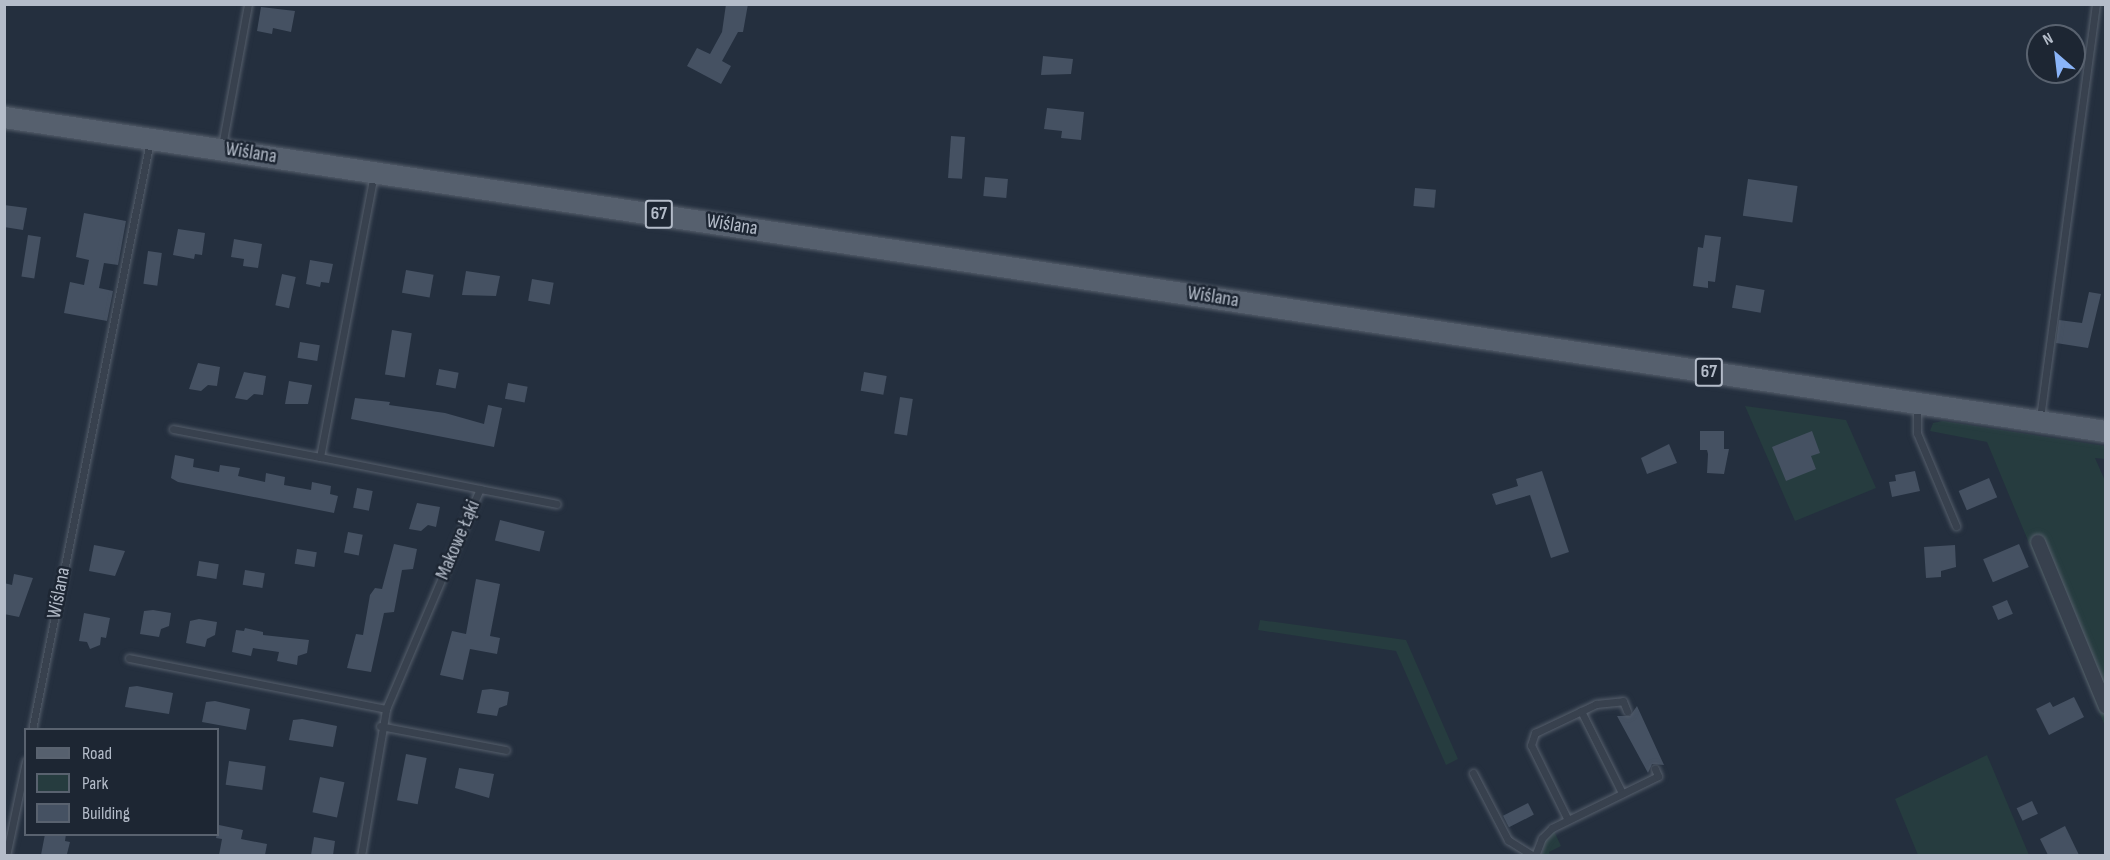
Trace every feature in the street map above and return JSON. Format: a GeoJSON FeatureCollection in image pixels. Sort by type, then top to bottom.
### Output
{"type":"FeatureCollection","features":[{"type":"Feature","properties":{"kind":"main road","name":"Wiślana"},"geometry":{"type":"LineString","coordinates":[[4,117],[1917,403]]}},
{"type":"Feature","properties":{"kind":"main road","name":"67"},"geometry":{"type":"LineString","coordinates":[[1917,403],[2106,431]]}},
{"type":"Feature","properties":{"kind":"street"},"geometry":{"type":"LineString","coordinates":[[2038,542],[2106,707]]}},
{"type":"Feature","properties":{"kind":"lane"},"geometry":{"type":"LineString","coordinates":[[222,148],[248,4]]}},
{"type":"Feature","properties":{"kind":"lane"},"geometry":{"type":"LineString","coordinates":[[2039,422],[2096,4]]}},
{"type":"Feature","properties":{"kind":"lane","name":"Wiślana"},"geometry":{"type":"LineString","coordinates":[[32,728],[150,139]]}},
{"type":"Feature","properties":{"kind":"lane"},"geometry":{"type":"LineString","coordinates":[[320,457],[374,172]]}},
{"type":"Feature","properties":{"kind":"lane"},"geometry":{"type":"LineString","coordinates":[[1917,403],[1917,433],[1956,526]]}},
{"type":"Feature","properties":{"kind":"lane","name":"Makowe Łąki"},"geometry":{"type":"LineString","coordinates":[[173,429],[480,489],[380,726],[361,855]]}},
{"type":"Feature","properties":{"kind":"lane"},"geometry":{"type":"LineString","coordinates":[[480,489],[557,504]]}},
{"type":"Feature","properties":{"kind":"lane"},"geometry":{"type":"LineString","coordinates":[[129,658],[386,709]]}},
{"type":"Feature","properties":{"kind":"lane"},"geometry":{"type":"LineString","coordinates":[[1567,819],[1531,746],[1535,733],[1596,704],[1623,701],[1627,711]]}},
{"type":"Feature","properties":{"kind":"lane"},"geometry":{"type":"LineString","coordinates":[[1581,711],[1622,793]]}},
{"type":"Feature","properties":{"kind":"lane"},"geometry":{"type":"LineString","coordinates":[[380,726],[506,750]]}},
{"type":"Feature","properties":{"kind":"lane"},"geometry":{"type":"LineString","coordinates":[[1473,773],[1508,840],[1534,855],[1542,838],[1567,819],[1658,776],[1655,769]]}},
{"type":"Feature","properties":{"kind":"lane"},"geometry":{"type":"LineString","coordinates":[[6,855],[24,770]]}},
{"type":"Feature","properties":{"kind":"green space"},"geometry":{"type":"Polygon","coordinates":[[[1745,406],[1846,420],[1876,488],[1795,521],[1745,406]]]}},
{"type":"Feature","properties":{"kind":"green space"},"geometry":{"type":"Polygon","coordinates":[[[1943,421],[2105,446],[2105,459],[2095,458],[2106,483],[2105,726],[1987,442],[1930,431],[1933,423],[1943,421]]]}},
{"type":"Feature","properties":{"kind":"green space"},"geometry":{"type":"Polygon","coordinates":[[[1260,620],[1406,640],[1458,759],[1446,765],[1396,651],[1258,630],[1260,620]]]}},
{"type":"Feature","properties":{"kind":"green space"},"geometry":{"type":"Polygon","coordinates":[[[1987,755],[2029,855],[1918,855],[1895,799],[1987,755]]]}},
{"type":"Feature","properties":{"kind":"green space"},"geometry":{"type":"Polygon","coordinates":[[[1554,831],[1561,846],[1549,852],[1550,855],[1542,855],[1545,840],[1554,831]]]}},
{"type":"Feature","properties":{"kind":"building"},"geometry":{"type":"Polygon","coordinates":[[[726,4],[748,4],[743,32],[738,32],[722,61],[731,66],[721,84],[687,66],[697,48],[710,54],[722,32],[726,4]]]}},
{"type":"Feature","properties":{"kind":"building"},"geometry":{"type":"Polygon","coordinates":[[[261,7],[295,11],[291,32],[273,28],[272,34],[257,31],[261,7]]]}},
{"type":"Feature","properties":{"kind":"building"},"geometry":{"type":"Polygon","coordinates":[[[1043,56],[1073,59],[1071,74],[1041,75],[1043,56]]]}},
{"type":"Feature","properties":{"kind":"building"},"geometry":{"type":"Polygon","coordinates":[[[1047,108],[1084,112],[1081,140],[1061,138],[1062,131],[1044,129],[1047,108]]]}},
{"type":"Feature","properties":{"kind":"building"},"geometry":{"type":"Polygon","coordinates":[[[951,136],[965,137],[962,179],[948,178],[951,136]]]}},
{"type":"Feature","properties":{"kind":"building"},"geometry":{"type":"Polygon","coordinates":[[[985,177],[1008,179],[1006,198],[983,196],[985,177]]]}},
{"type":"Feature","properties":{"kind":"building"},"geometry":{"type":"Polygon","coordinates":[[[1748,179],[1798,186],[1792,223],[1743,216],[1748,179]]]}},
{"type":"Feature","properties":{"kind":"building"},"geometry":{"type":"Polygon","coordinates":[[[1415,188],[1436,190],[1434,208],[1413,206],[1415,188]]]}},
{"type":"Feature","properties":{"kind":"building"},"geometry":{"type":"Polygon","coordinates":[[[4,205],[27,208],[23,230],[4,227],[4,205]]]}},
{"type":"Feature","properties":{"kind":"building"},"geometry":{"type":"Polygon","coordinates":[[[84,213],[126,221],[118,265],[104,263],[99,288],[113,291],[107,321],[64,313],[70,282],[84,285],[89,260],[76,257],[84,213]]]}},
{"type":"Feature","properties":{"kind":"building"},"geometry":{"type":"Polygon","coordinates":[[[178,229],[205,233],[202,255],[195,254],[194,259],[173,255],[178,229]]]}},
{"type":"Feature","properties":{"kind":"building"},"geometry":{"type":"Polygon","coordinates":[[[28,235],[41,237],[34,279],[21,276],[28,235]]]}},
{"type":"Feature","properties":{"kind":"building"},"geometry":{"type":"Polygon","coordinates":[[[1705,235],[1721,237],[1715,282],[1708,281],[1708,288],[1693,286],[1698,247],[1703,248],[1705,235]]]}},
{"type":"Feature","properties":{"kind":"building"},"geometry":{"type":"Polygon","coordinates":[[[234,239],[262,244],[258,268],[243,266],[244,259],[231,257],[234,239]]]}},
{"type":"Feature","properties":{"kind":"building"},"geometry":{"type":"Polygon","coordinates":[[[148,251],[162,253],[157,286],[143,284],[148,251]]]}},
{"type":"Feature","properties":{"kind":"building"},"geometry":{"type":"Polygon","coordinates":[[[310,260],[333,264],[329,283],[321,282],[320,287],[306,284],[310,260]]]}},
{"type":"Feature","properties":{"kind":"building"},"geometry":{"type":"Polygon","coordinates":[[[406,270],[434,275],[430,298],[402,293],[406,270]]]}},
{"type":"Feature","properties":{"kind":"building"},"geometry":{"type":"Polygon","coordinates":[[[466,271],[500,276],[496,296],[462,295],[466,271]]]}},
{"type":"Feature","properties":{"kind":"building"},"geometry":{"type":"Polygon","coordinates":[[[282,274],[296,277],[289,308],[275,305],[282,274]]]}},
{"type":"Feature","properties":{"kind":"building"},"geometry":{"type":"Polygon","coordinates":[[[532,279],[554,283],[550,304],[528,301],[532,279]]]}},
{"type":"Feature","properties":{"kind":"building"},"geometry":{"type":"Polygon","coordinates":[[[1736,285],[1765,290],[1761,313],[1732,308],[1736,285]]]}},
{"type":"Feature","properties":{"kind":"building"},"geometry":{"type":"Polygon","coordinates":[[[2089,292],[2101,294],[2088,348],[2056,343],[2059,320],[2082,323],[2089,292]]]}},
{"type":"Feature","properties":{"kind":"building"},"geometry":{"type":"Polygon","coordinates":[[[392,330],[412,333],[405,378],[385,374],[392,330]]]}},
{"type":"Feature","properties":{"kind":"building"},"geometry":{"type":"Polygon","coordinates":[[[300,342],[320,345],[317,361],[297,358],[300,342]]]}},
{"type":"Feature","properties":{"kind":"building"},"geometry":{"type":"Polygon","coordinates":[[[198,363],[220,367],[217,386],[208,385],[201,391],[189,389],[198,363]]]}},
{"type":"Feature","properties":{"kind":"building"},"geometry":{"type":"Polygon","coordinates":[[[439,369],[459,373],[456,389],[436,385],[439,369]]]}},
{"type":"Feature","properties":{"kind":"building"},"geometry":{"type":"Polygon","coordinates":[[[244,372],[266,376],[263,395],[254,394],[247,400],[235,398],[244,372]]]}},
{"type":"Feature","properties":{"kind":"building"},"geometry":{"type":"Polygon","coordinates":[[[864,372],[887,376],[883,395],[861,391],[864,372]]]}},
{"type":"Feature","properties":{"kind":"building"},"geometry":{"type":"Polygon","coordinates":[[[289,381],[312,385],[308,404],[285,404],[289,381]]]}},
{"type":"Feature","properties":{"kind":"building"},"geometry":{"type":"Polygon","coordinates":[[[508,383],[528,387],[525,403],[505,399],[508,383]]]}},
{"type":"Feature","properties":{"kind":"building"},"geometry":{"type":"Polygon","coordinates":[[[900,397],[913,399],[907,436],[894,434],[900,397]]]}},
{"type":"Feature","properties":{"kind":"building"},"geometry":{"type":"Polygon","coordinates":[[[355,398],[390,402],[389,405],[445,413],[484,424],[488,405],[502,408],[494,447],[351,419],[355,398]]]}},
{"type":"Feature","properties":{"kind":"building"},"geometry":{"type":"Polygon","coordinates":[[[1700,431],[1724,431],[1724,449],[1729,449],[1724,474],[1707,473],[1708,454],[1707,450],[1700,450],[1700,431]]]}},
{"type":"Feature","properties":{"kind":"building"},"geometry":{"type":"Polygon","coordinates":[[[1812,431],[1820,453],[1811,456],[1816,469],[1786,481],[1772,447],[1812,431]]]}},
{"type":"Feature","properties":{"kind":"building"},"geometry":{"type":"Polygon","coordinates":[[[1669,444],[1677,463],[1647,474],[1641,458],[1669,444]]]}},
{"type":"Feature","properties":{"kind":"building"},"geometry":{"type":"Polygon","coordinates":[[[175,455],[194,459],[193,467],[219,472],[220,465],[240,468],[238,476],[265,482],[266,473],[285,477],[284,485],[311,490],[312,482],[331,486],[330,494],[338,496],[334,513],[178,482],[171,478],[175,455]]]}},
{"type":"Feature","properties":{"kind":"building"},"geometry":{"type":"Polygon","coordinates":[[[1542,471],[1569,552],[1551,558],[1530,495],[1496,505],[1492,494],[1518,486],[1516,479],[1542,471]]]}},
{"type":"Feature","properties":{"kind":"building"},"geometry":{"type":"Polygon","coordinates":[[[1915,471],[1920,491],[1892,497],[1889,482],[1896,481],[1895,475],[1915,471]]]}},
{"type":"Feature","properties":{"kind":"building"},"geometry":{"type":"Polygon","coordinates":[[[1989,478],[1997,497],[1967,510],[1959,491],[1989,478]]]}},
{"type":"Feature","properties":{"kind":"building"},"geometry":{"type":"Polygon","coordinates":[[[357,488],[373,491],[369,511],[353,508],[357,488]]]}},
{"type":"Feature","properties":{"kind":"building"},"geometry":{"type":"Polygon","coordinates":[[[417,503],[440,507],[436,527],[428,525],[421,531],[409,529],[417,503]]]}},
{"type":"Feature","properties":{"kind":"building"},"geometry":{"type":"Polygon","coordinates":[[[500,520],[545,531],[540,552],[495,540],[500,520]]]}},
{"type":"Feature","properties":{"kind":"building"},"geometry":{"type":"Polygon","coordinates":[[[348,532],[363,535],[359,555],[344,553],[348,532]]]}},
{"type":"Feature","properties":{"kind":"building"},"geometry":{"type":"Polygon","coordinates":[[[394,544],[417,549],[413,569],[402,570],[394,612],[384,613],[371,672],[347,668],[356,634],[363,635],[370,595],[375,588],[382,589],[394,544]]]}},
{"type":"Feature","properties":{"kind":"building"},"geometry":{"type":"Polygon","coordinates":[[[2019,544],[2029,567],[1993,582],[1983,559],[2019,544]]]}},
{"type":"Feature","properties":{"kind":"building"},"geometry":{"type":"Polygon","coordinates":[[[94,545],[125,551],[115,576],[89,571],[94,545]]]}},
{"type":"Feature","properties":{"kind":"building"},"geometry":{"type":"Polygon","coordinates":[[[1955,545],[1956,567],[1941,571],[1941,577],[1926,578],[1924,547],[1955,545]]]}},
{"type":"Feature","properties":{"kind":"building"},"geometry":{"type":"Polygon","coordinates":[[[297,549],[317,552],[314,567],[295,564],[297,549]]]}},
{"type":"Feature","properties":{"kind":"building"},"geometry":{"type":"Polygon","coordinates":[[[199,561],[219,564],[216,579],[197,576],[199,561]]]}},
{"type":"Feature","properties":{"kind":"building"},"geometry":{"type":"Polygon","coordinates":[[[245,570],[265,573],[262,588],[243,585],[245,570]]]}},
{"type":"Feature","properties":{"kind":"building"},"geometry":{"type":"Polygon","coordinates":[[[14,574],[33,578],[19,617],[4,614],[4,583],[12,585],[14,574]]]}},
{"type":"Feature","properties":{"kind":"building"},"geometry":{"type":"Polygon","coordinates":[[[476,579],[500,584],[490,636],[500,638],[497,654],[470,649],[463,680],[440,675],[452,631],[466,634],[476,579]]]}},
{"type":"Feature","properties":{"kind":"building"},"geometry":{"type":"Polygon","coordinates":[[[2007,600],[2013,614],[1998,620],[1992,606],[2007,600]]]}},
{"type":"Feature","properties":{"kind":"building"},"geometry":{"type":"Polygon","coordinates":[[[144,611],[171,613],[169,626],[161,629],[159,637],[140,634],[144,611]]]}},
{"type":"Feature","properties":{"kind":"building"},"geometry":{"type":"Polygon","coordinates":[[[84,613],[110,618],[106,638],[101,637],[100,645],[90,649],[87,642],[79,641],[84,613]]]}},
{"type":"Feature","properties":{"kind":"building"},"geometry":{"type":"Polygon","coordinates":[[[199,619],[217,622],[215,635],[207,639],[205,647],[186,643],[190,621],[199,619]]]}},
{"type":"Feature","properties":{"kind":"building"},"geometry":{"type":"Polygon","coordinates":[[[245,628],[263,632],[263,635],[309,640],[307,653],[298,656],[297,665],[277,661],[279,652],[253,648],[251,656],[232,652],[236,630],[244,631],[245,628]]]}},
{"type":"Feature","properties":{"kind":"building"},"geometry":{"type":"Polygon","coordinates":[[[137,686],[173,693],[169,714],[125,707],[129,687],[137,686]]]}},
{"type":"Feature","properties":{"kind":"building"},"geometry":{"type":"Polygon","coordinates":[[[482,690],[509,692],[507,705],[499,708],[497,716],[477,713],[482,690]]]}},
{"type":"Feature","properties":{"kind":"building"},"geometry":{"type":"Polygon","coordinates":[[[2074,697],[2084,717],[2049,735],[2036,709],[2050,702],[2053,707],[2074,697]]]}},
{"type":"Feature","properties":{"kind":"building"},"geometry":{"type":"Polygon","coordinates":[[[215,701],[250,709],[246,730],[202,722],[206,702],[215,701]]]}},
{"type":"Feature","properties":{"kind":"building"},"geometry":{"type":"Polygon","coordinates":[[[1637,706],[1664,765],[1652,764],[1648,773],[1617,716],[1630,716],[1637,706]]]}},
{"type":"Feature","properties":{"kind":"building"},"geometry":{"type":"Polygon","coordinates":[[[302,719],[337,726],[333,747],[289,740],[293,720],[302,719]]]}},
{"type":"Feature","properties":{"kind":"building"},"geometry":{"type":"Polygon","coordinates":[[[406,754],[427,758],[418,804],[397,800],[406,754]]]}},
{"type":"Feature","properties":{"kind":"building"},"geometry":{"type":"Polygon","coordinates":[[[229,761],[266,766],[262,790],[226,785],[229,761]]]}},
{"type":"Feature","properties":{"kind":"building"},"geometry":{"type":"Polygon","coordinates":[[[459,768],[494,774],[489,798],[455,788],[459,768]]]}},
{"type":"Feature","properties":{"kind":"building"},"geometry":{"type":"Polygon","coordinates":[[[320,777],[344,782],[337,817],[313,812],[320,777]]]}},
{"type":"Feature","properties":{"kind":"building"},"geometry":{"type":"Polygon","coordinates":[[[2032,801],[2038,814],[2023,821],[2017,808],[2032,801]]]}},
{"type":"Feature","properties":{"kind":"building"},"geometry":{"type":"Polygon","coordinates":[[[1528,803],[1534,815],[1509,827],[1503,816],[1528,803]]]}},
{"type":"Feature","properties":{"kind":"building"},"geometry":{"type":"Polygon","coordinates":[[[219,825],[243,830],[241,839],[267,844],[265,855],[219,855],[222,839],[216,838],[219,836],[219,825]]]}},
{"type":"Feature","properties":{"kind":"building"},"geometry":{"type":"Polygon","coordinates":[[[2065,826],[2079,855],[2048,855],[2040,839],[2065,826]]]}},
{"type":"Feature","properties":{"kind":"building"},"geometry":{"type":"Polygon","coordinates":[[[45,836],[66,836],[65,841],[70,842],[67,854],[41,855],[45,836]]]}},
{"type":"Feature","properties":{"kind":"building"},"geometry":{"type":"Polygon","coordinates":[[[314,837],[335,841],[333,855],[311,855],[314,837]]]}}]}
